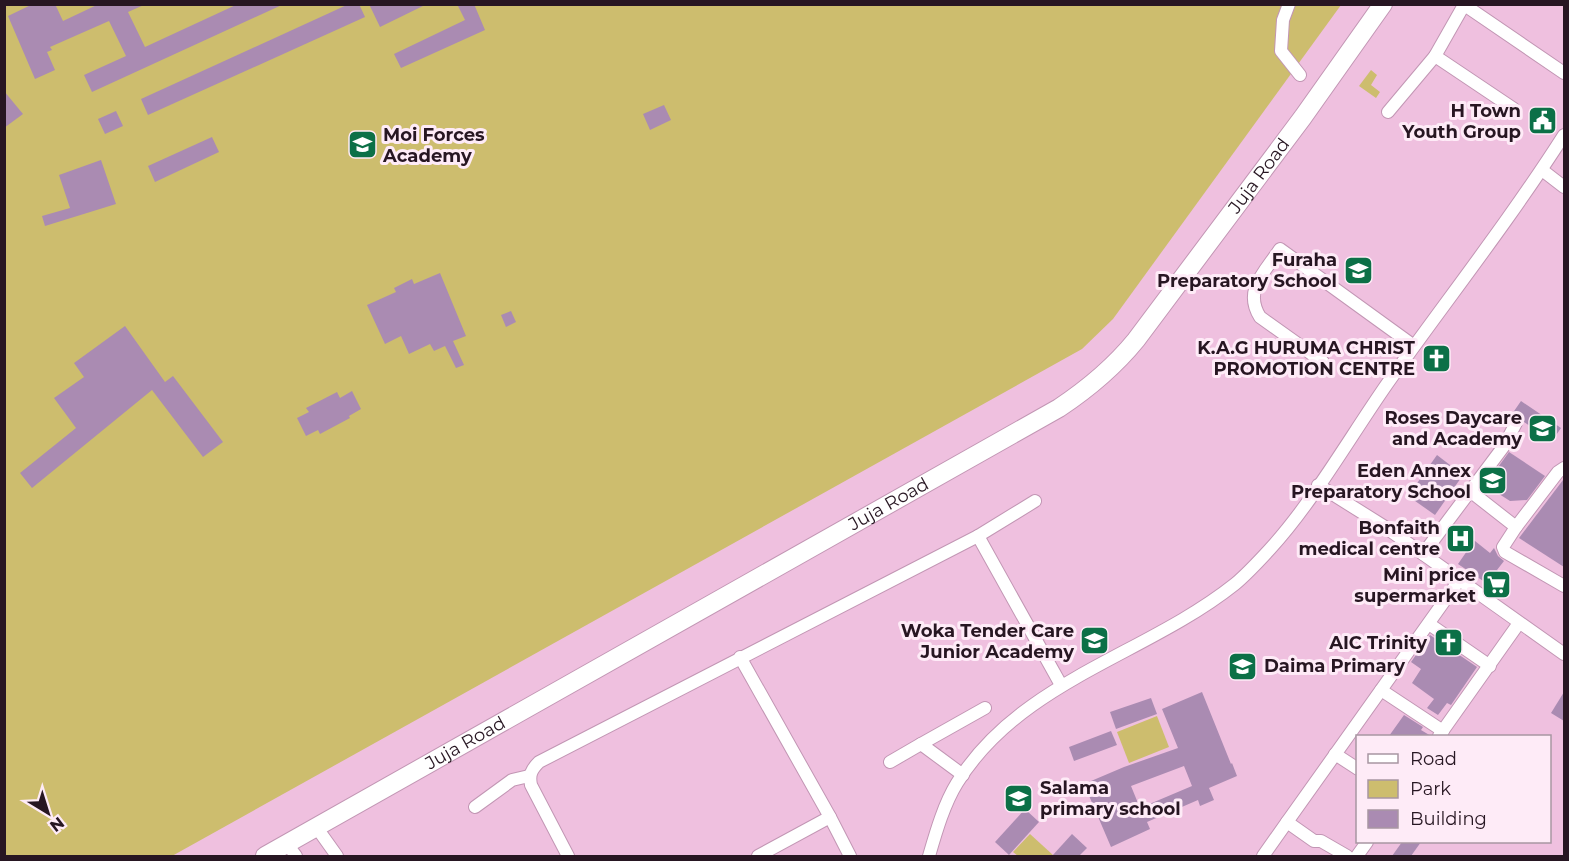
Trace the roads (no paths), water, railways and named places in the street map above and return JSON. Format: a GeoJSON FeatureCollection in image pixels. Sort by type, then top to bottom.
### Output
{"type":"FeatureCollection","features":[{"type":"Feature","properties":{"kind":"main road","name":"Juja Road"},"geometry":{"type":"LineString","coordinates":[[265,856],[291,850],[317,828],[1059,408],[1092,386],[1137,340],[1303,117],[1383,4]]}},
{"type":"Feature","properties":{"kind":"street"},"geometry":{"type":"LineString","coordinates":[[1289,4],[1283,20],[1281,51],[1300,75]]}},
{"type":"Feature","properties":{"kind":"street"},"geometry":{"type":"LineString","coordinates":[[1388,112],[1435,56],[1464,5],[1564,73]]}},
{"type":"Feature","properties":{"kind":"street"},"geometry":{"type":"LineString","coordinates":[[1435,56],[1514,110]]}},
{"type":"Feature","properties":{"kind":"street"},"geometry":{"type":"LineString","coordinates":[[929,856],[951,795],[963,775],[980,751],[1025,710],[1061,685],[1185,617],[1235,583],[1271,548],[1542,170],[1564,135]]}},
{"type":"Feature","properties":{"kind":"street"},"geometry":{"type":"LineString","coordinates":[[1542,170],[1564,187]]}},
{"type":"Feature","properties":{"kind":"street"},"geometry":{"type":"LineString","coordinates":[[1323,362],[1260,317],[1253,307],[1254,288],[1280,249],[1414,346]]}},
{"type":"Feature","properties":{"kind":"street"},"geometry":{"type":"LineString","coordinates":[[1423,554],[1504,446],[1516,423]]}},
{"type":"Feature","properties":{"kind":"street"},"geometry":{"type":"LineString","coordinates":[[1564,468],[1558,472],[1504,544],[1505,552],[1564,586]]}},
{"type":"Feature","properties":{"kind":"street"},"geometry":{"type":"LineString","coordinates":[[1318,485],[1460,579],[1564,654]]}},
{"type":"Feature","properties":{"kind":"street"},"geometry":{"type":"LineString","coordinates":[[1470,491],[1516,527]]}},
{"type":"Feature","properties":{"kind":"street"},"geometry":{"type":"LineString","coordinates":[[568,856],[531,785],[532,769],[539,762],[978,536],[1035,501]]}},
{"type":"Feature","properties":{"kind":"street"},"geometry":{"type":"LineString","coordinates":[[978,536],[1061,685]]}},
{"type":"Feature","properties":{"kind":"street"},"geometry":{"type":"LineString","coordinates":[[1263,856],[1460,579]]}},
{"type":"Feature","properties":{"kind":"street"},"geometry":{"type":"LineString","coordinates":[[1381,690],[1441,734],[1519,623]]}},
{"type":"Feature","properties":{"kind":"street"},"geometry":{"type":"LineString","coordinates":[[1430,624],[1490,666]]}},
{"type":"Feature","properties":{"kind":"street"},"geometry":{"type":"LineString","coordinates":[[740,657],[850,856]]}},
{"type":"Feature","properties":{"kind":"street"},"geometry":{"type":"LineString","coordinates":[[890,762],[985,708]]}},
{"type":"Feature","properties":{"kind":"street"},"geometry":{"type":"LineString","coordinates":[[921,744],[963,775]]}},
{"type":"Feature","properties":{"kind":"street"},"geometry":{"type":"LineString","coordinates":[[1335,754],[1356,768]]}},
{"type":"Feature","properties":{"kind":"street"},"geometry":{"type":"LineString","coordinates":[[475,807],[512,780],[530,776]]}},
{"type":"Feature","properties":{"kind":"street"},"geometry":{"type":"LineString","coordinates":[[758,856],[830,817]]}},
{"type":"Feature","properties":{"kind":"street"},"geometry":{"type":"LineString","coordinates":[[1287,822],[1314,841],[1321,841],[1347,856]]}},
{"type":"Feature","properties":{"kind":"street"},"geometry":{"type":"LineString","coordinates":[[317,828],[337,856]]}},
{"type":"Feature","properties":{"kind":"street"},"geometry":{"type":"LineString","coordinates":[[1357,856],[1366,843]]}},
{"type":"Feature","properties":{"kind":"place","name":"H Town Youth Group"},"geometry":{"type":"Point","coordinates":[1542,121]}},
{"type":"Feature","properties":{"kind":"place","name":"Moi Forces Academy"},"geometry":{"type":"Point","coordinates":[362,145]}},
{"type":"Feature","properties":{"kind":"place","name":"Furaha Preparatory School"},"geometry":{"type":"Point","coordinates":[1358,270]}},
{"type":"Feature","properties":{"kind":"place","name":"K.A.G HURUMA CHRIST PROMOTION CENTRE"},"geometry":{"type":"Point","coordinates":[1436,358]}},
{"type":"Feature","properties":{"kind":"place","name":"Roses Daycare and Academy"},"geometry":{"type":"Point","coordinates":[1543,428]}},
{"type":"Feature","properties":{"kind":"place","name":"Eden Annex Preparatory School"},"geometry":{"type":"Point","coordinates":[1492,481]}},
{"type":"Feature","properties":{"kind":"place","name":"Bonfaith medical centre"},"geometry":{"type":"Point","coordinates":[1461,538]}},
{"type":"Feature","properties":{"kind":"place","name":"Mini price supermarket"},"geometry":{"type":"Point","coordinates":[1497,585]}},
{"type":"Feature","properties":{"kind":"place","name":"Woka Tender Care Junior Academy"},"geometry":{"type":"Point","coordinates":[1095,641]}},
{"type":"Feature","properties":{"kind":"place","name":"AIC Trinity"},"geometry":{"type":"Point","coordinates":[1448,643]}},
{"type":"Feature","properties":{"kind":"place","name":"Daima Primary"},"geometry":{"type":"Point","coordinates":[1243,666]}},
{"type":"Feature","properties":{"kind":"place","name":"Salama primary school"},"geometry":{"type":"Point","coordinates":[1019,798]}}]}
